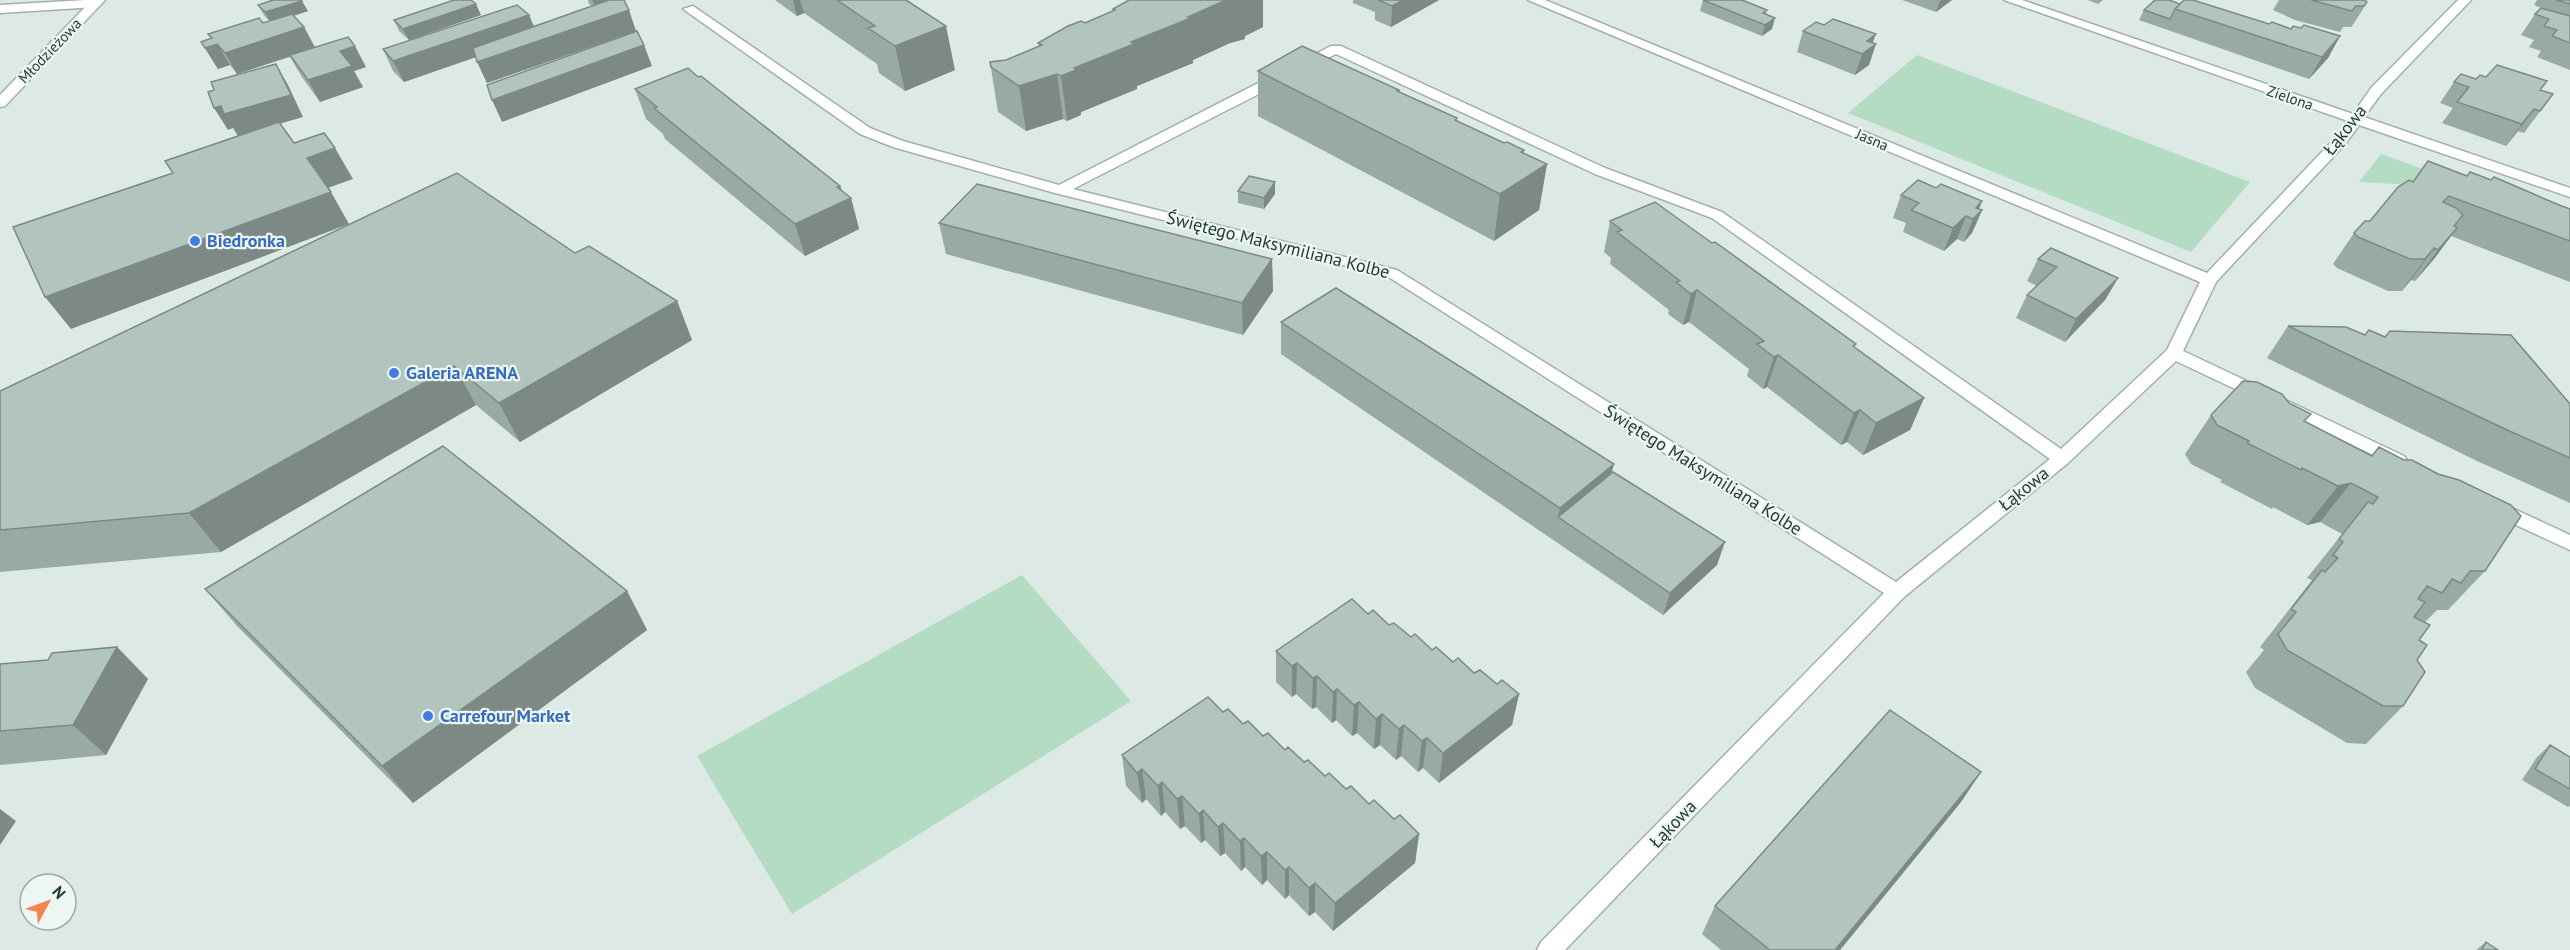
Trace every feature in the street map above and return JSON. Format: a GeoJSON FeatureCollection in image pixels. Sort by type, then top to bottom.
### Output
{"type":"FeatureCollection","features":[{"type":"Feature","properties":{"kind":"street","name":"Jasna"},"geometry":{"type":"LineString","coordinates":[[1534,0],[2209,280]]}},
{"type":"Feature","properties":{"kind":"street","name":"Zielona"},"geometry":{"type":"LineString","coordinates":[[2010,0],[2570,193]]}},
{"type":"Feature","properties":{"kind":"street","name":"Łąkowa"},"geometry":{"type":"LineString","coordinates":[[1549,950],[1897,592],[2062,459],[2174,353],[2209,280],[2342,139],[2376,91],[2465,0]]}},
{"type":"Feature","properties":{"kind":"street"},"geometry":{"type":"LineString","coordinates":[[0,9],[98,2]]}},
{"type":"Feature","properties":{"kind":"street","name":"Młodzieżowa"},"geometry":{"type":"LineString","coordinates":[[0,103],[98,2]]}},
{"type":"Feature","properties":{"kind":"street","name":"Świętego Maksymiliana Kolbe"},"geometry":{"type":"LineString","coordinates":[[689,9],[866,131],[898,144],[1060,190],[1392,273],[1897,592]]}},
{"type":"Feature","properties":{"kind":"street"},"geometry":{"type":"LineString","coordinates":[[1060,190],[1336,49],[1600,171],[1717,215],[2062,459]]}},
{"type":"Feature","properties":{"kind":"street"},"geometry":{"type":"LineString","coordinates":[[2174,353],[2410,466]]}},
{"type":"Feature","properties":{"kind":"street"},"geometry":{"type":"LineString","coordinates":[[2484,502],[2570,543]]}},
{"type":"Feature","properties":{"kind":"green space"},"geometry":{"type":"Polygon","coordinates":[[[1917,55],[2250,182],[2191,252],[1848,113],[1917,55]]]}},
{"type":"Feature","properties":{"kind":"green space"},"geometry":{"type":"Polygon","coordinates":[[[2381,154],[2487,192],[2452,187],[2359,182],[2381,154]]]}},
{"type":"Feature","properties":{"kind":"green space"},"geometry":{"type":"Polygon","coordinates":[[[1022,575],[1131,701],[792,914],[697,756],[1022,575]]]}},
{"type":"Feature","properties":{"kind":"building"},"geometry":{"type":"Polygon","coordinates":[[[273,0],[302,1],[265,12],[258,5],[273,0]]]}},
{"type":"Feature","properties":{"kind":"building"},"geometry":{"type":"Polygon","coordinates":[[[454,0],[471,0],[476,4],[403,29],[394,20],[454,0]]]}},
{"type":"Feature","properties":{"kind":"building"},"geometry":{"type":"Polygon","coordinates":[[[609,0],[624,0],[629,10],[477,62],[473,48],[609,0]]]}},
{"type":"Feature","properties":{"kind":"building"},"geometry":{"type":"Polygon","coordinates":[[[837,0],[906,0],[946,26],[895,46],[868,28],[875,26],[837,0]]]}},
{"type":"Feature","properties":{"kind":"building"},"geometry":{"type":"Polygon","coordinates":[[[1129,0],[1226,0],[1188,17],[1191,18],[1131,42],[1134,44],[1074,68],[1076,70],[1061,76],[1057,74],[1019,86],[991,67],[990,62],[1006,60],[1042,45],[1038,43],[1068,26],[1081,21],[1085,23],[1115,10],[1113,9],[1129,0]]]}},
{"type":"Feature","properties":{"kind":"building"},"geometry":{"type":"Polygon","coordinates":[[[1378,0],[1403,0],[1392,6],[1378,0]]]}},
{"type":"Feature","properties":{"kind":"building"},"geometry":{"type":"Polygon","coordinates":[[[1703,0],[1742,0],[1767,10],[1763,13],[1775,18],[1765,25],[1703,0]]]}},
{"type":"Feature","properties":{"kind":"building"},"geometry":{"type":"Polygon","coordinates":[[[2155,0],[2169,0],[2180,4],[2170,19],[2144,10],[2155,0]]]}},
{"type":"Feature","properties":{"kind":"building"},"geometry":{"type":"Polygon","coordinates":[[[2184,0],[2193,0],[2269,24],[2272,22],[2291,29],[2293,26],[2301,28],[2304,25],[2340,36],[2322,57],[2175,9],[2184,0]]]}},
{"type":"Feature","properties":{"kind":"building"},"geometry":{"type":"Polygon","coordinates":[[[2311,0],[2364,0],[2367,2],[2364,6],[2356,6],[2352,11],[2311,0]]]}},
{"type":"Feature","properties":{"kind":"building"},"geometry":{"type":"Polygon","coordinates":[[[2556,0],[2570,0],[2570,4],[2556,0]]]}},
{"type":"Feature","properties":{"kind":"building"},"geometry":{"type":"Polygon","coordinates":[[[517,5],[529,15],[393,61],[383,49],[517,5]]]}},
{"type":"Feature","properties":{"kind":"building"},"geometry":{"type":"Polygon","coordinates":[[[2541,8],[2570,16],[2570,43],[2552,36],[2557,30],[2544,26],[2549,19],[2535,14],[2541,8]]]}},
{"type":"Feature","properties":{"kind":"building"},"geometry":{"type":"Polygon","coordinates":[[[292,14],[304,27],[225,53],[217,44],[205,48],[201,42],[212,38],[208,34],[259,18],[263,23],[292,14]]]}},
{"type":"Feature","properties":{"kind":"building"},"geometry":{"type":"Polygon","coordinates":[[[1833,19],[1876,34],[1867,41],[1876,44],[1862,54],[1803,31],[1816,22],[1824,25],[1833,19]]]}},
{"type":"Feature","properties":{"kind":"building"},"geometry":{"type":"Polygon","coordinates":[[[637,31],[644,45],[492,100],[487,85],[637,31]]]}},
{"type":"Feature","properties":{"kind":"building"},"geometry":{"type":"Polygon","coordinates":[[[348,37],[355,46],[340,51],[352,66],[308,80],[290,55],[348,37]]]}},
{"type":"Feature","properties":{"kind":"building"},"geometry":{"type":"Polygon","coordinates":[[[1302,46],[1399,90],[1397,91],[1457,118],[1455,120],[1504,143],[1507,142],[1524,150],[1521,152],[1547,164],[1500,194],[1258,71],[1302,46]]]}},
{"type":"Feature","properties":{"kind":"building"},"geometry":{"type":"Polygon","coordinates":[[[276,64],[291,95],[224,114],[221,106],[214,108],[208,92],[214,90],[211,82],[276,64]]]}},
{"type":"Feature","properties":{"kind":"building"},"geometry":{"type":"Polygon","coordinates":[[[2497,65],[2547,81],[2540,90],[2553,94],[2540,111],[2534,109],[2522,124],[2457,102],[2469,87],[2454,82],[2461,74],[2476,79],[2480,75],[2486,77],[2497,65]]]}},
{"type":"Feature","properties":{"kind":"building"},"geometry":{"type":"Polygon","coordinates":[[[688,68],[840,186],[837,187],[851,198],[795,224],[654,108],[657,107],[635,89],[688,68]]]}},
{"type":"Feature","properties":{"kind":"building"},"geometry":{"type":"Polygon","coordinates":[[[279,122],[294,143],[324,133],[335,148],[307,158],[331,192],[45,297],[13,227],[173,173],[165,161],[279,122]]]}},
{"type":"Feature","properties":{"kind":"building"},"geometry":{"type":"Polygon","coordinates":[[[2428,161],[2467,176],[2470,172],[2491,180],[2494,177],[2570,209],[2570,241],[2449,196],[2443,202],[2456,208],[2463,215],[2454,226],[2457,228],[2438,250],[2434,248],[2425,259],[2410,259],[2358,237],[2354,233],[2365,221],[2370,221],[2398,187],[2409,180],[2413,182],[2428,161]]]}},
{"type":"Feature","properties":{"kind":"building","name":"Galeria ARENA"},"geometry":{"type":"Polygon","coordinates":[[[457,173],[575,253],[589,246],[677,301],[499,403],[454,366],[189,513],[0,530],[0,391],[457,173]]]}},
{"type":"Feature","properties":{"kind":"building"},"geometry":{"type":"Polygon","coordinates":[[[1249,176],[1275,182],[1264,198],[1238,191],[1249,176]]]}},
{"type":"Feature","properties":{"kind":"building"},"geometry":{"type":"Polygon","coordinates":[[[1918,180],[1936,188],[1941,184],[1982,201],[1976,208],[1982,210],[1973,219],[1966,216],[1953,228],[1911,210],[1919,203],[1901,195],[1918,180]]]}},
{"type":"Feature","properties":{"kind":"building"},"geometry":{"type":"Polygon","coordinates":[[[977,184],[1272,259],[1242,303],[939,223],[977,184]]]}},
{"type":"Feature","properties":{"kind":"building"},"geometry":{"type":"Polygon","coordinates":[[[1655,202],[1712,243],[1715,242],[1856,344],[1853,346],[1924,398],[1876,423],[1860,410],[1854,413],[1778,355],[1774,357],[1757,344],[1764,341],[1697,290],[1691,294],[1676,282],[1680,281],[1617,232],[1622,230],[1610,221],[1655,202]]]}},
{"type":"Feature","properties":{"kind":"building"},"geometry":{"type":"Polygon","coordinates":[[[2051,248],[2118,278],[2076,319],[2027,295],[2057,267],[2038,259],[2051,248]]]}},
{"type":"Feature","properties":{"kind":"building"},"geometry":{"type":"Polygon","coordinates":[[[1336,288],[1614,464],[1560,508],[1281,322],[1336,288]]]}},
{"type":"Feature","properties":{"kind":"building"},"geometry":{"type":"Polygon","coordinates":[[[2288,326],[2346,327],[2365,335],[2369,330],[2385,337],[2390,331],[2511,335],[2570,404],[2570,458],[2505,429],[2288,326]]]}},
{"type":"Feature","properties":{"kind":"building"},"geometry":{"type":"Polygon","coordinates":[[[2243,381],[2257,382],[2282,394],[2289,403],[2311,414],[2304,421],[2372,456],[2379,447],[2404,460],[2412,460],[2438,474],[2459,480],[2511,505],[2521,516],[2485,571],[2470,571],[2461,583],[2452,579],[2442,593],[2427,586],[2418,599],[2425,602],[2414,617],[2430,625],[2419,640],[2427,645],[2417,660],[2425,672],[2403,706],[2383,706],[2287,650],[2278,634],[2296,612],[2291,609],[2322,570],[2325,572],[2338,558],[2333,555],[2343,542],[2339,539],[2368,502],[2373,504],[2378,497],[2351,483],[2338,486],[2302,468],[2301,470],[2217,425],[2211,415],[2243,381]]]}},
{"type":"Feature","properties":{"kind":"building","name":"Carrefour Market"},"geometry":{"type":"Polygon","coordinates":[[[443,446],[627,591],[382,766],[205,589],[443,446]]]}},
{"type":"Feature","properties":{"kind":"building"},"geometry":{"type":"Polygon","coordinates":[[[1613,472],[1725,542],[1670,593],[1558,517],[1613,472]]]}},
{"type":"Feature","properties":{"kind":"building"},"geometry":{"type":"Polygon","coordinates":[[[1352,599],[1368,614],[1373,610],[1389,625],[1394,623],[1411,637],[1415,634],[1432,650],[1436,647],[1453,662],[1458,658],[1474,673],[1480,670],[1497,684],[1502,680],[1519,694],[1443,753],[1427,738],[1422,741],[1404,725],[1399,729],[1382,714],[1376,719],[1359,702],[1354,705],[1337,689],[1333,692],[1317,676],[1313,678],[1297,663],[1292,666],[1276,651],[1352,599]]]}},
{"type":"Feature","properties":{"kind":"building"},"geometry":{"type":"Polygon","coordinates":[[[117,647],[73,725],[0,731],[0,664],[48,660],[52,653],[117,647]]]}},
{"type":"Feature","properties":{"kind":"building"},"geometry":{"type":"Polygon","coordinates":[[[1208,697],[1223,712],[1228,709],[1243,724],[1248,721],[1263,736],[1268,733],[1285,750],[1288,747],[1304,762],[1308,760],[1325,776],[1329,773],[1346,789],[1351,786],[1369,804],[1374,800],[1394,819],[1400,815],[1419,834],[1335,903],[1315,883],[1309,888],[1289,867],[1285,870],[1267,852],[1261,856],[1244,838],[1240,841],[1223,823],[1218,827],[1203,810],[1199,814],[1182,796],[1177,799],[1162,782],[1158,786],[1142,769],[1137,773],[1122,755],[1208,697]]]}},
{"type":"Feature","properties":{"kind":"building"},"geometry":{"type":"Polygon","coordinates":[[[1890,710],[1981,772],[1835,950],[1770,950],[1715,906],[1890,710]]]}},
{"type":"Feature","properties":{"kind":"building"},"geometry":{"type":"Polygon","coordinates":[[[2550,745],[2570,757],[2570,789],[2535,769],[2550,745]]]}},
{"type":"Feature","properties":{"kind":"building"},"geometry":{"type":"Polygon","coordinates":[[[2486,942],[2498,950],[2482,950],[2486,942]]]}},
{"type":"Feature","properties":{"kind":"place","name":"Biedronka"},"geometry":{"type":"Point","coordinates":[195,241]}},
{"type":"Feature","properties":{"kind":"place","name":"Galeria ARENA"},"geometry":{"type":"Point","coordinates":[394,373]}},
{"type":"Feature","properties":{"kind":"place","name":"Carrefour Market"},"geometry":{"type":"Point","coordinates":[428,716]}}]}
